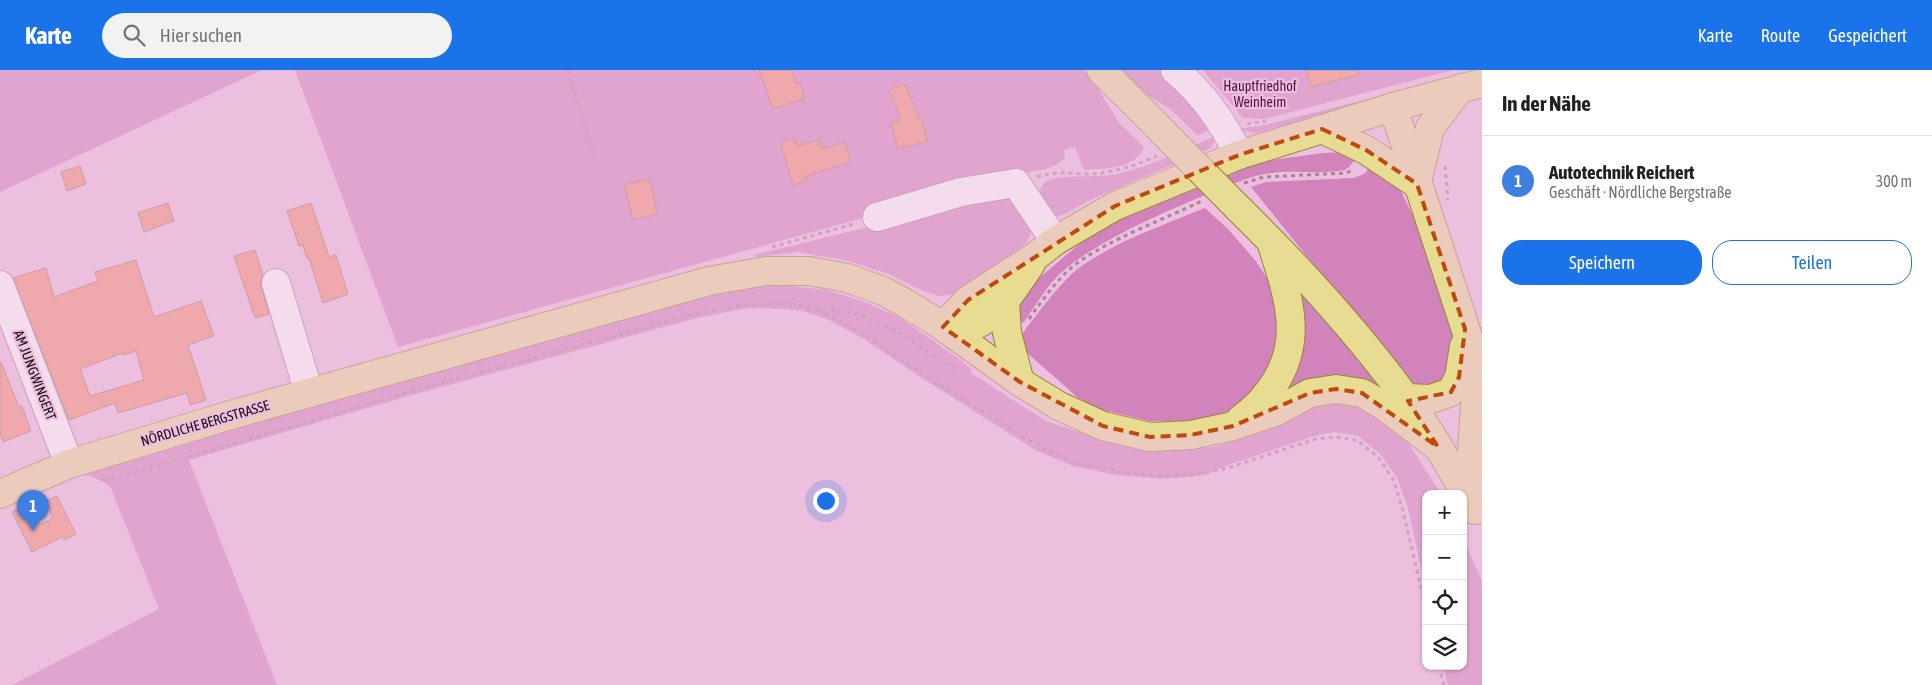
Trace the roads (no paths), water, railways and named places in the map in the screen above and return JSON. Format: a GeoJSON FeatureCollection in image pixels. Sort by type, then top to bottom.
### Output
{"type":"FeatureCollection","features":[{"type":"Feature","properties":{"kind":"main road"},"geometry":{"type":"LineString","coordinates":[[1102,70],[1157,126],[1237,196],[1270,240],[1342,317],[1406,398],[1438,447],[1478,519]]}},
{"type":"Feature","properties":{"kind":"main road"},"geometry":{"type":"LineString","coordinates":[[946,329],[968,300],[1115,206],[1239,155],[1393,107],[1471,86]]}},
{"type":"Feature","properties":{"kind":"main road"},"geometry":{"type":"LineString","coordinates":[[1417,184],[1430,128],[1471,86]]}},
{"type":"Feature","properties":{"kind":"main road"},"geometry":{"type":"LineString","coordinates":[[1393,107],[1475,358],[1476,391],[1472,437],[1478,519]]}},
{"type":"Feature","properties":{"kind":"main road"},"geometry":{"type":"LineString","coordinates":[[1322,129],[1366,150],[1417,184]]}},
{"type":"Feature","properties":{"kind":"main road"},"geometry":{"type":"LineString","coordinates":[[1233,426],[1262,400],[1279,376],[1290,351],[1291,316],[1284,281],[1270,240]]}},
{"type":"Feature","properties":{"kind":"main road"},"geometry":{"type":"LineString","coordinates":[[946,329],[968,328],[982,321],[1006,301],[1046,249]]}},
{"type":"Feature","properties":{"kind":"main road","name":"NÖRDLICHE BERGSTRASSE"},"geometry":{"type":"LineString","coordinates":[[0,494],[69,464],[234,414],[545,325],[708,281],[766,271],[809,271],[847,278],[883,291],[946,329],[980,355],[1059,406],[1103,426],[1150,437],[1191,436],[1233,426],[1277,411],[1310,393],[1336,389],[1362,393],[1384,406],[1438,447]]}},
{"type":"Feature","properties":{"kind":"main road"},"geometry":{"type":"LineString","coordinates":[[1006,301],[1007,333],[1020,382]]}},
{"type":"Feature","properties":{"kind":"main road"},"geometry":{"type":"LineString","coordinates":[[1406,398],[1431,399],[1451,392],[1459,377],[1465,329]]}},
{"type":"Feature","properties":{"kind":"street"},"geometry":{"type":"LineString","coordinates":[[1175,70],[1192,84],[1225,127],[1239,155]]}},
{"type":"Feature","properties":{"kind":"street"},"geometry":{"type":"LineString","coordinates":[[877,217],[961,192],[1016,183],[1046,249]]}},
{"type":"Feature","properties":{"kind":"street"},"geometry":{"type":"LineString","coordinates":[[276,283],[309,393]]}},
{"type":"Feature","properties":{"kind":"street","name":"AM JUNGWINGERT"},"geometry":{"type":"LineString","coordinates":[[0,285],[69,464]]}},
{"type":"Feature","properties":{"kind":"place","name":"Autotechnik Reichert"},"geometry":{"type":"Point","coordinates":[33,531]}},
{"type":"Feature","properties":{"kind":"park label","name":"Hauptfriedhof Weinheim"},"geometry":{"type":"Point","coordinates":[1260,94]}}]}
